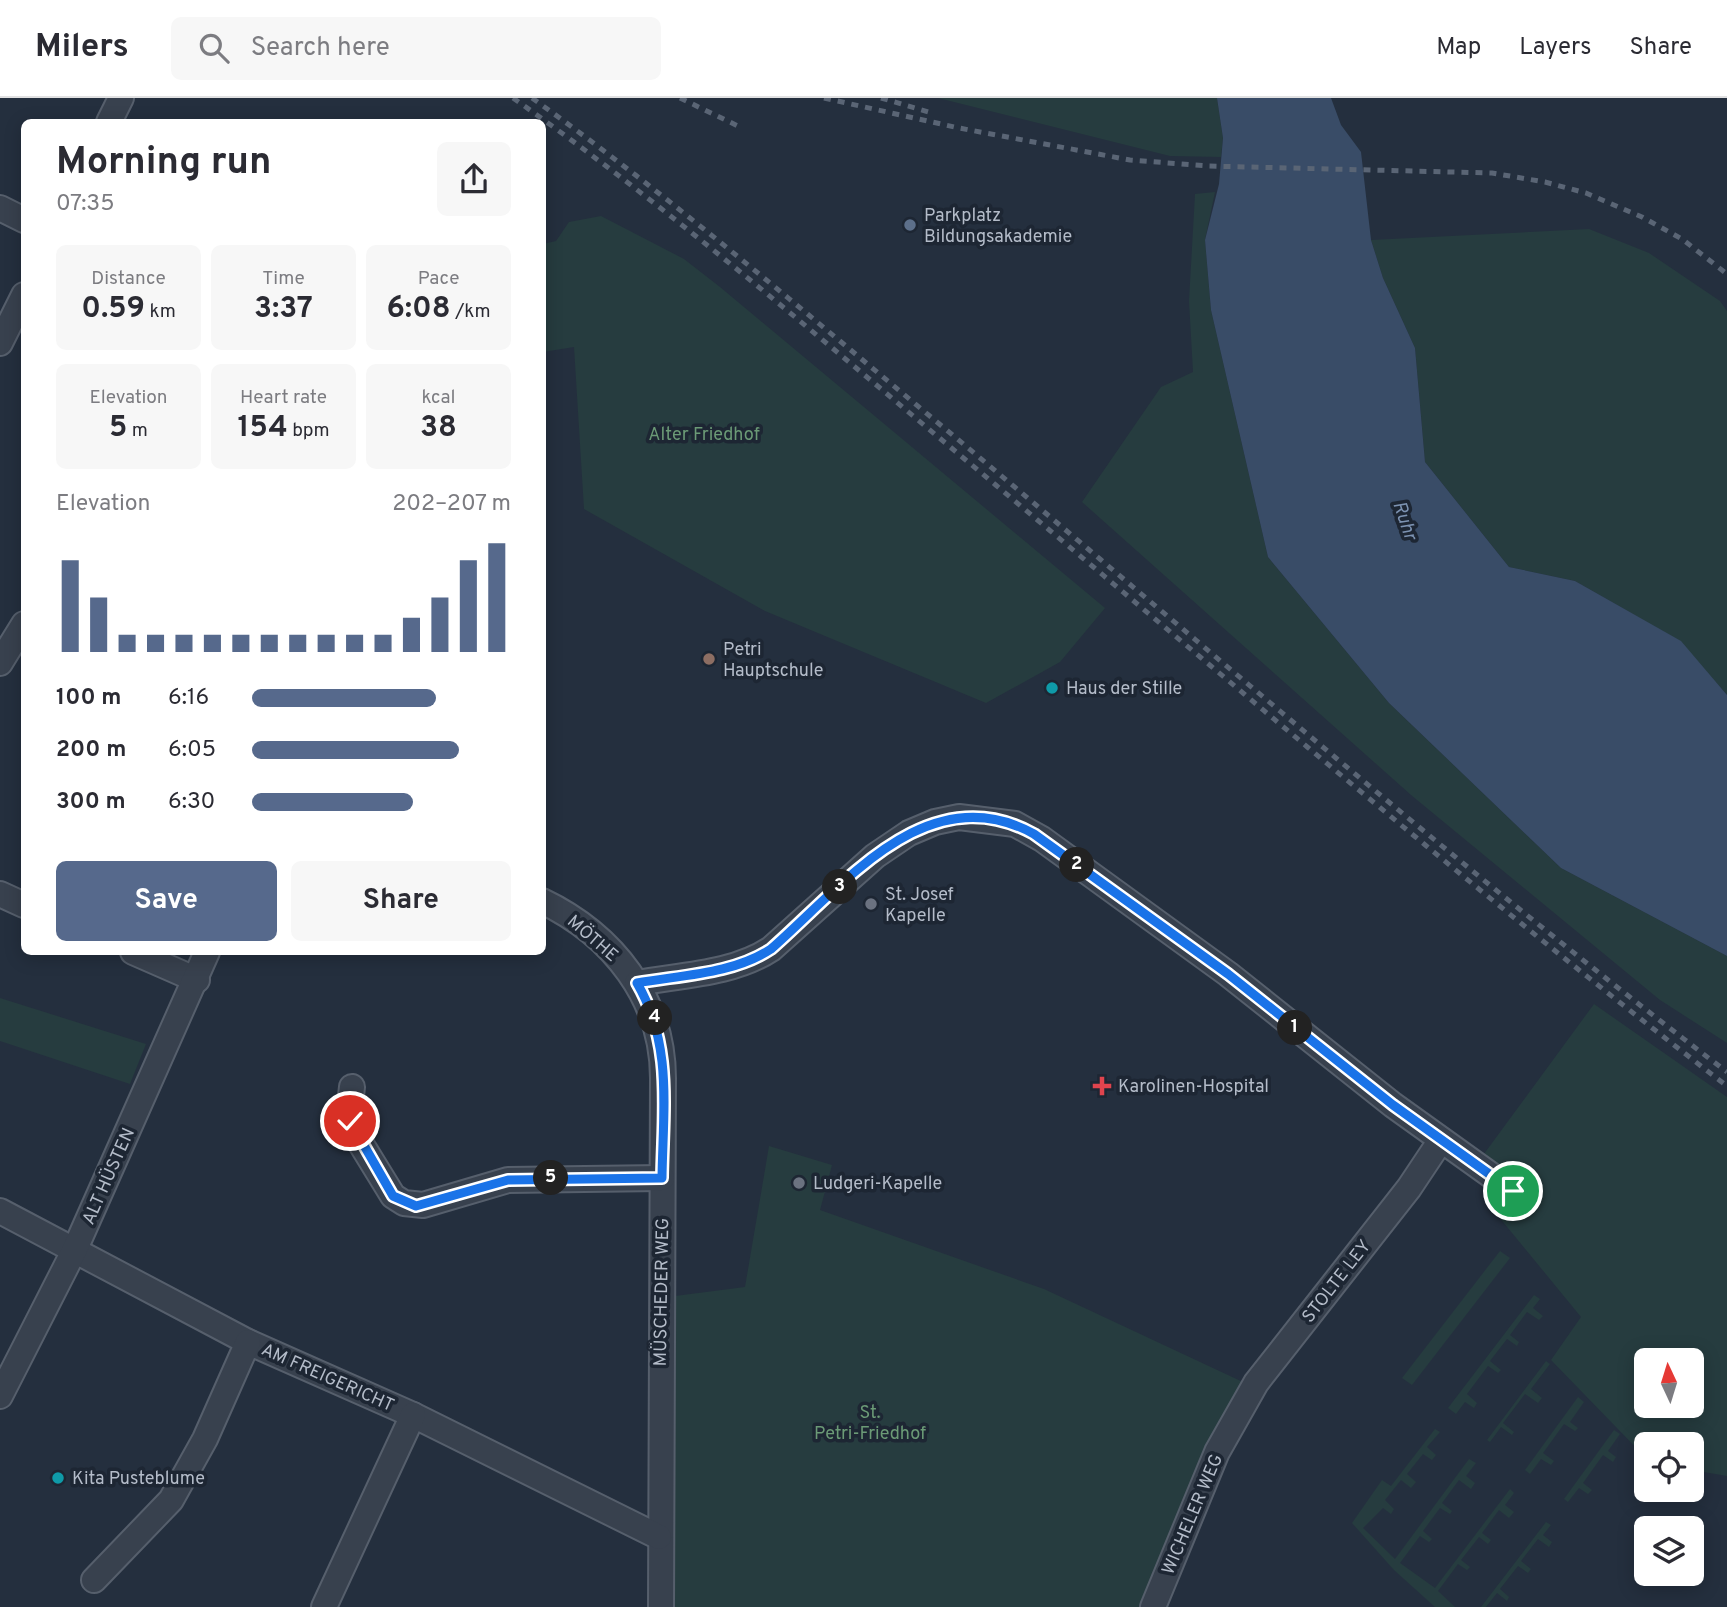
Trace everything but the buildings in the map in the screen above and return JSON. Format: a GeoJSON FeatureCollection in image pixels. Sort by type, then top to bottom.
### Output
{"type":"FeatureCollection","features":[{"type":"Feature","properties":{"kind":"street"},"geometry":{"type":"LineString","coordinates":[[110,119],[121,98]]}},
{"type":"Feature","properties":{"kind":"street"},"geometry":{"type":"LineString","coordinates":[[0,208],[21,218]]}},
{"type":"Feature","properties":{"kind":"street"},"geometry":{"type":"LineString","coordinates":[[0,343],[21,301]]}},
{"type":"Feature","properties":{"kind":"street"},"geometry":{"type":"LineString","coordinates":[[6,659],[21,630]]}},
{"type":"Feature","properties":{"kind":"street"},"geometry":{"type":"LineString","coordinates":[[637,983],[733,967],[753,960],[771,949],[875,856],[921,827],[960,817],[1003,821],[1034,834],[1228,974],[1441,1140],[1513,1191]]}},
{"type":"Feature","properties":{"kind":"street"},"geometry":{"type":"LineString","coordinates":[[0,894],[21,904]]}},
{"type":"Feature","properties":{"kind":"street","name":"MÖTHE"},"geometry":{"type":"LineString","coordinates":[[546,903],[564,912],[594,937],[637,983]]}},
{"type":"Feature","properties":{"kind":"street"},"geometry":{"type":"LineString","coordinates":[[140,955],[197,980]]}},
{"type":"Feature","properties":{"kind":"street","name":"ALT HÜSTEN"},"geometry":{"type":"LineString","coordinates":[[0,1396],[75,1249],[206,955]]}},
{"type":"Feature","properties":{"kind":"street","name":"MÜSCHEDER WEG"},"geometry":{"type":"LineString","coordinates":[[637,983],[655,1016],[662,1047],[660,1607]]}},
{"type":"Feature","properties":{"kind":"street"},"geometry":{"type":"LineString","coordinates":[[352,1087],[349,1113],[352,1129],[393,1196],[410,1205],[423,1205],[508,1180],[662,1178]]}},
{"type":"Feature","properties":{"kind":"street","name":"STOLTE LEY"},"geometry":{"type":"LineString","coordinates":[[1233,1422],[1256,1383],[1409,1188],[1441,1140]]}},
{"type":"Feature","properties":{"kind":"street","name":"AM FREIGERICHT"},"geometry":{"type":"LineString","coordinates":[[0,1212],[248,1342],[413,1415],[518,1470],[659,1537]]}},
{"type":"Feature","properties":{"kind":"street"},"geometry":{"type":"LineString","coordinates":[[94,1580],[171,1500],[205,1439],[248,1342]]}},
{"type":"Feature","properties":{"kind":"street"},"geometry":{"type":"LineString","coordinates":[[324,1607],[413,1415]]}},
{"type":"Feature","properties":{"kind":"street","name":"WICHELER WEG"},"geometry":{"type":"LineString","coordinates":[[1153,1607],[1217,1452],[1233,1422]]}},
{"type":"Feature","properties":{"kind":"green space"},"geometry":{"type":"Polygon","coordinates":[[[938,98],[1217,98],[1223,138],[1221,157],[1170,156],[938,98]]]}},
{"type":"Feature","properties":{"kind":"green space"},"geometry":{"type":"Polygon","coordinates":[[[1215,192],[1205,240],[1211,310],[1268,557],[1389,703],[1561,868],[1727,956],[1727,1043],[1660,1000],[1411,795],[1082,502],[1161,387],[1193,372],[1189,301],[1195,194],[1215,192]]]}},
{"type":"Feature","properties":{"kind":"green space","name":"Alter Friedhof"},"geometry":{"type":"Polygon","coordinates":[[[601,216],[684,259],[1105,608],[1060,662],[986,703],[765,611],[584,509],[574,347],[546,352],[546,243],[556,241],[569,222],[601,216]]]}},
{"type":"Feature","properties":{"kind":"green space"},"geometry":{"type":"Polygon","coordinates":[[[1589,229],[1649,253],[1720,301],[1727,311],[1727,695],[1680,641],[1575,581],[1509,567],[1425,462],[1415,348],[1383,278],[1371,240],[1589,229]]]}},
{"type":"Feature","properties":{"kind":"green space"},"geometry":{"type":"Polygon","coordinates":[[[0,998],[146,1044],[130,1084],[0,1041],[0,998]]]}},
{"type":"Feature","properties":{"kind":"green space"},"geometry":{"type":"Polygon","coordinates":[[[1594,1004],[1727,1097],[1727,1476],[1704,1472],[1704,1432],[1634,1432],[1634,1446],[1551,1360],[1581,1317],[1485,1200],[1481,1158],[1594,1004]]]}},
{"type":"Feature","properties":{"kind":"green space","name":"St. Petri-Friedhof"},"geometry":{"type":"Polygon","coordinates":[[[769,1146],[832,1165],[820,1210],[1044,1289],[1245,1383],[1142,1607],[673,1607],[675,1296],[745,1287],[769,1146]]]}},
{"type":"Feature","properties":{"kind":"green space"},"geometry":{"type":"Polygon","coordinates":[[[1500,1251],[1510,1258],[1412,1385],[1402,1378],[1500,1251]]]}},
{"type":"Feature","properties":{"kind":"green space"},"geometry":{"type":"Polygon","coordinates":[[[1534,1295],[1540,1299],[1533,1308],[1543,1316],[1539,1320],[1527,1312],[1510,1335],[1519,1342],[1517,1346],[1507,1339],[1490,1361],[1501,1370],[1498,1373],[1488,1366],[1467,1394],[1477,1403],[1474,1408],[1465,1402],[1456,1414],[1448,1408],[1534,1295]]]}},
{"type":"Feature","properties":{"kind":"green space"},"geometry":{"type":"Polygon","coordinates":[[[1546,1361],[1550,1364],[1531,1389],[1542,1398],[1538,1403],[1525,1394],[1503,1423],[1514,1432],[1512,1435],[1501,1427],[1490,1442],[1487,1440],[1546,1361]]]}},
{"type":"Feature","properties":{"kind":"green space"},"geometry":{"type":"Polygon","coordinates":[[[1578,1397],[1584,1402],[1570,1422],[1578,1428],[1575,1431],[1564,1424],[1543,1453],[1554,1461],[1551,1465],[1541,1459],[1530,1474],[1525,1470],[1578,1397]]]}},
{"type":"Feature","properties":{"kind":"green space"},"geometry":{"type":"Polygon","coordinates":[[[1435,1429],[1440,1432],[1427,1447],[1436,1455],[1432,1460],[1423,1454],[1407,1474],[1416,1482],[1411,1488],[1401,1480],[1385,1500],[1394,1509],[1391,1514],[1383,1508],[1363,1528],[1395,1559],[1469,1459],[1476,1463],[1466,1476],[1475,1483],[1471,1489],[1459,1480],[1442,1503],[1452,1511],[1450,1514],[1440,1508],[1423,1531],[1432,1539],[1429,1542],[1420,1536],[1400,1563],[1435,1588],[1510,1489],[1514,1493],[1505,1505],[1514,1512],[1509,1518],[1499,1510],[1482,1533],[1491,1540],[1488,1544],[1479,1537],[1461,1560],[1470,1567],[1467,1570],[1458,1564],[1438,1591],[1455,1607],[1435,1607],[1394,1570],[1352,1523],[1382,1480],[1391,1486],[1435,1429]]]}},
{"type":"Feature","properties":{"kind":"green space"},"geometry":{"type":"Polygon","coordinates":[[[1614,1430],[1620,1434],[1608,1451],[1616,1457],[1613,1462],[1603,1455],[1583,1483],[1592,1490],[1588,1494],[1579,1488],[1568,1502],[1564,1499],[1614,1430]]]}},
{"type":"Feature","properties":{"kind":"green space"},"geometry":{"type":"Polygon","coordinates":[[[1546,1522],[1551,1525],[1543,1535],[1552,1542],[1549,1547],[1538,1539],[1521,1561],[1531,1569],[1528,1573],[1518,1566],[1500,1589],[1509,1597],[1507,1601],[1497,1593],[1486,1607],[1481,1607],[1546,1522]]]}},
{"type":"Feature","properties":{"kind":"water","name":"Ruhr"},"geometry":{"type":"Polygon","coordinates":[[[1217,98],[1331,98],[1341,125],[1361,152],[1371,240],[1383,278],[1415,348],[1425,462],[1509,567],[1575,581],[1681,641],[1727,695],[1727,956],[1561,868],[1389,703],[1268,557],[1211,310],[1205,240],[1219,184],[1223,138],[1217,98]]]}},
{"type":"Feature","properties":{"kind":"railway"},"geometry":{"type":"LineString","coordinates":[[513,98],[542,119]]}},
{"type":"Feature","properties":{"kind":"railway"},"geometry":{"type":"LineString","coordinates":[[532,98],[638,177],[740,259],[1429,835],[1727,1072]]}},
{"type":"Feature","properties":{"kind":"railway"},"geometry":{"type":"LineString","coordinates":[[680,98],[738,126]]}},
{"type":"Feature","properties":{"kind":"railway"},"geometry":{"type":"LineString","coordinates":[[824,98],[959,128],[1130,160],[1208,166],[1492,173],[1545,182],[1586,193],[1642,217],[1682,239],[1727,274]]}},
{"type":"Feature","properties":{"kind":"railway"},"geometry":{"type":"LineString","coordinates":[[881,98],[932,113]]}},
{"type":"Feature","properties":{"kind":"railway"},"geometry":{"type":"LineString","coordinates":[[546,122],[735,268],[1432,851],[1727,1086]]}},
{"type":"Feature","properties":{"kind":"place","name":"Parkplatz Bildungsakademie"},"geometry":{"type":"Point","coordinates":[910,225]}},
{"type":"Feature","properties":{"kind":"place","name":"Petri Hauptschule"},"geometry":{"type":"Point","coordinates":[709,659]}},
{"type":"Feature","properties":{"kind":"place","name":"Haus der Stille"},"geometry":{"type":"Point","coordinates":[1052,688]}},
{"type":"Feature","properties":{"kind":"place","name":"St. Josef Kapelle"},"geometry":{"type":"Point","coordinates":[871,904]}},
{"type":"Feature","properties":{"kind":"place","name":"Karolinen-Hospital"},"geometry":{"type":"Point","coordinates":[1102,1086]}},
{"type":"Feature","properties":{"kind":"place","name":"Ludgeri-Kapelle"},"geometry":{"type":"Point","coordinates":[799,1183]}},
{"type":"Feature","properties":{"kind":"place","name":"Kita Pusteblume"},"geometry":{"type":"Point","coordinates":[58,1478]}},
{"type":"Feature","properties":{"kind":"route"},"geometry":{"type":"LineString","coordinates":[[350,1121],[352,1129],[393,1196],[416,1206],[508,1180],[662,1178],[662,1047],[655,1016],[637,983],[733,967],[753,960],[771,949],[875,856],[909,832],[950,818],[970,817],[1015,824],[1034,834],[1228,974],[1393,1105],[1513,1191]]}}]}
